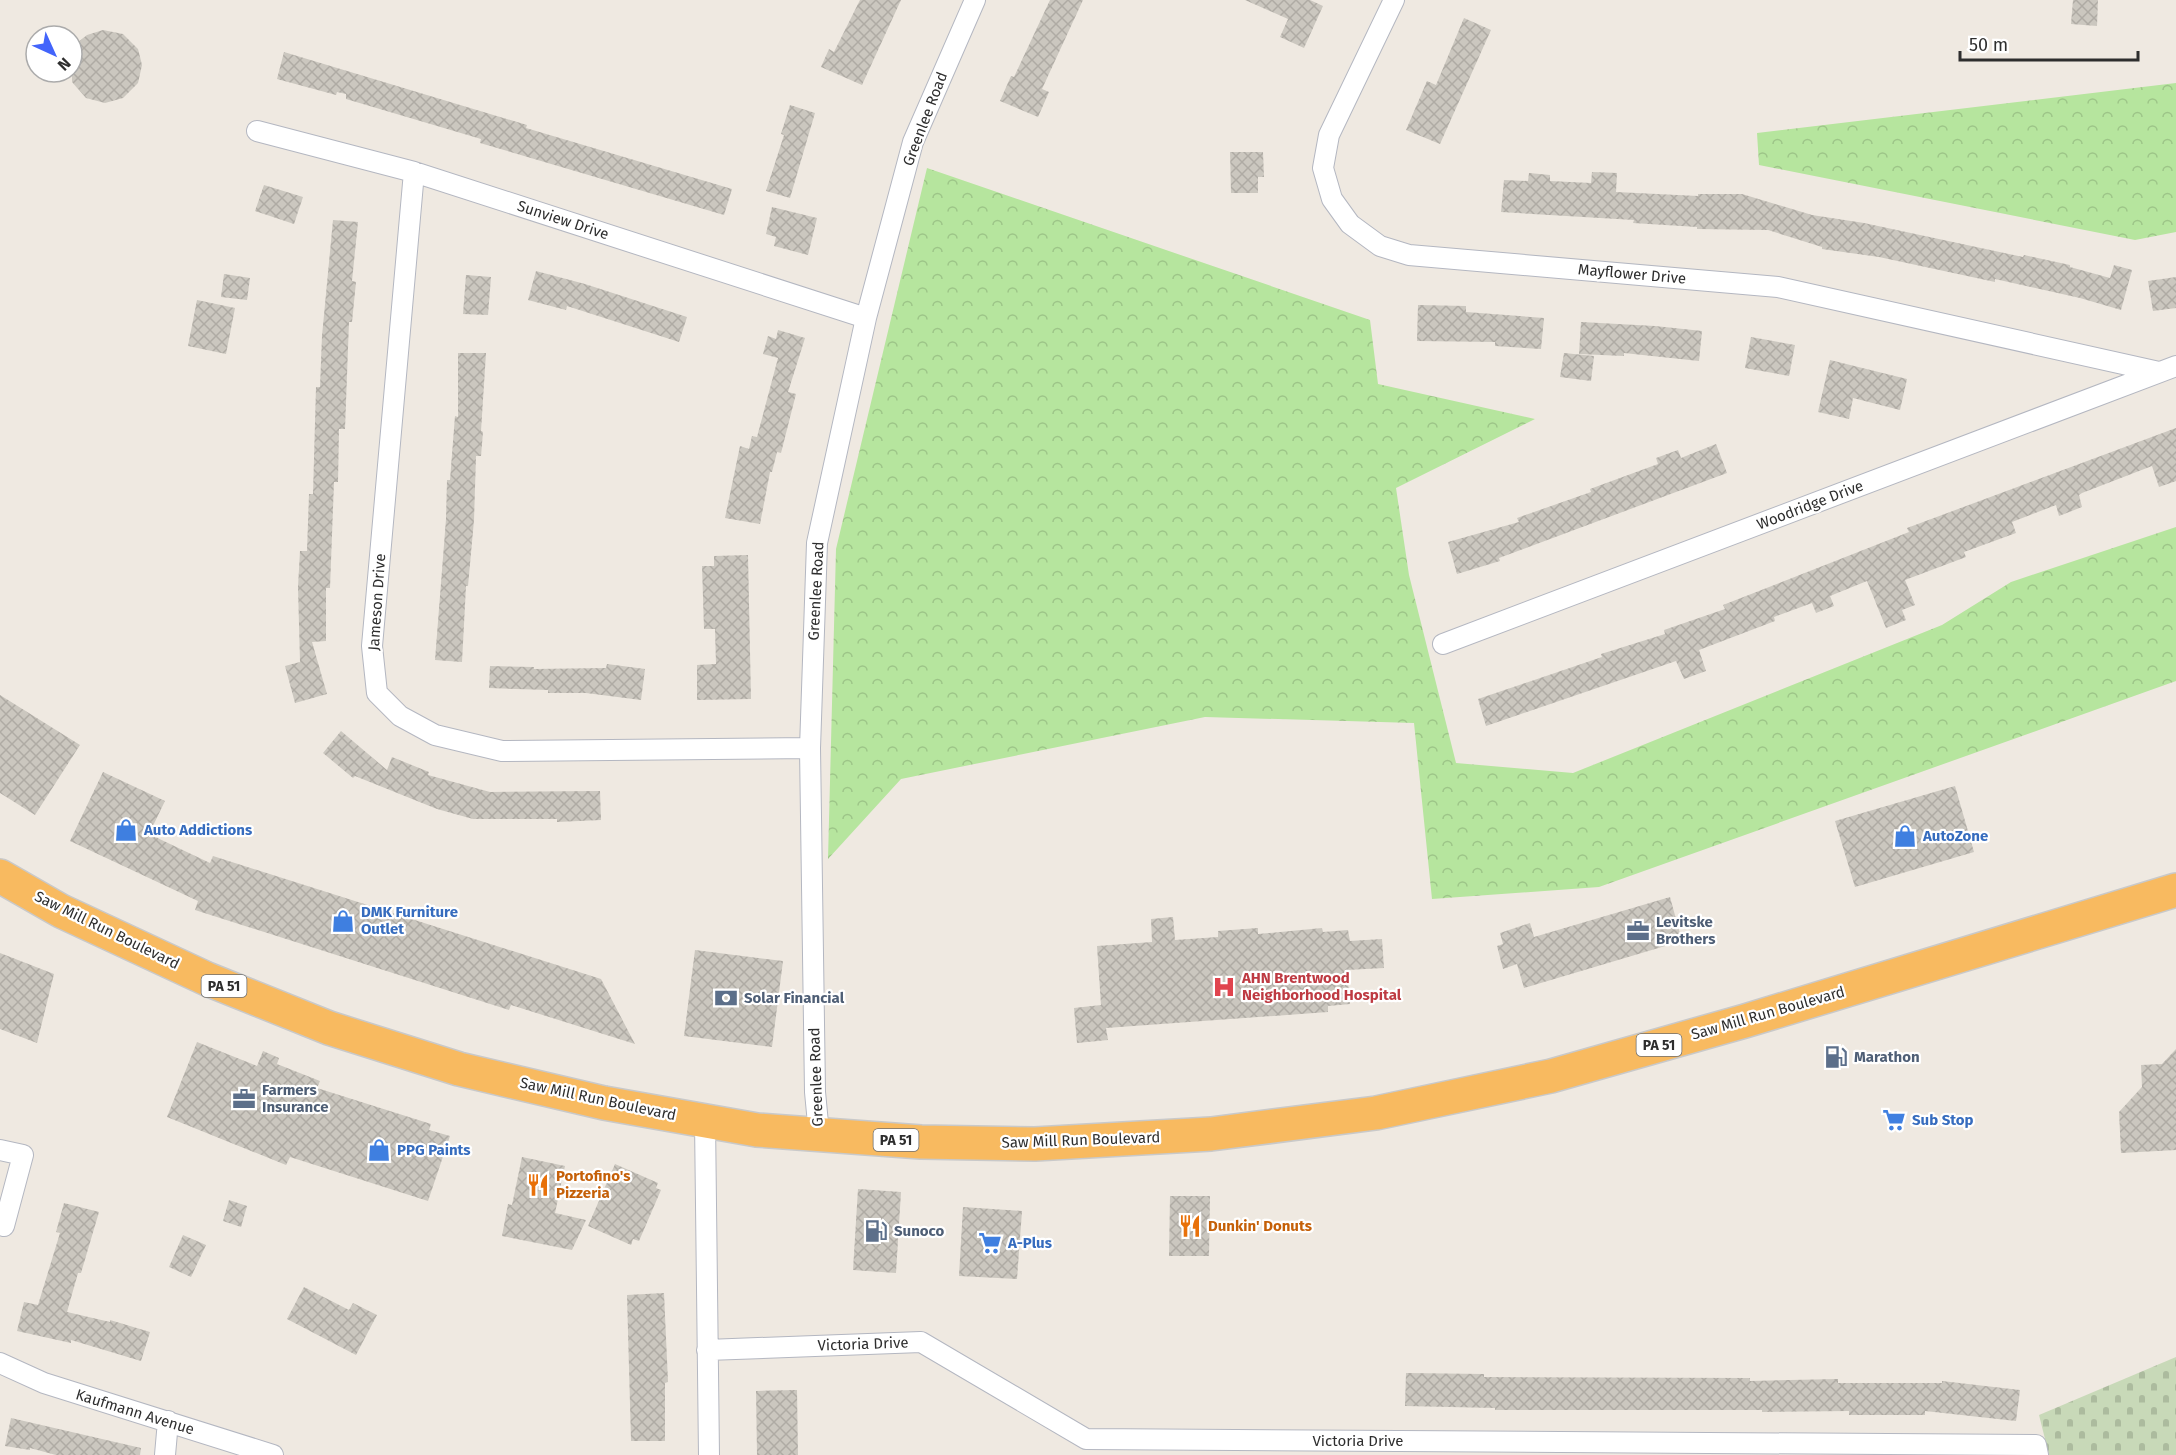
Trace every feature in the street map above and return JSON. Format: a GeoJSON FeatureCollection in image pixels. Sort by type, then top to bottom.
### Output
{"type":"FeatureCollection","features":[{"type":"Feature","properties":{"kind":"highway","name":"Saw Mill Run Boulevard"},"geometry":{"type":"LineString","coordinates":[[0,876],[61,910],[207,979],[329,1028],[459,1069],[604,1103],[757,1130],[921,1142],[1035,1144],[1211,1134],[1376,1113],[1563,1073],[1745,1021],[2176,890]]}},
{"type":"Feature","properties":{"kind":"street","name":"Greenlee Road"},"geometry":{"type":"LineString","coordinates":[[819,1134],[815,1092],[810,748],[817,543],[866,318],[913,142],[975,0]]}},
{"type":"Feature","properties":{"kind":"street","name":"Mayflower Drive"},"geometry":{"type":"LineString","coordinates":[[1394,0],[1329,135],[1323,168],[1332,199],[1350,224],[1380,246],[1409,255],[1778,287],[2168,369]]}},
{"type":"Feature","properties":{"kind":"street","name":"Sunview Drive"},"geometry":{"type":"LineString","coordinates":[[257,131],[414,172],[866,318]]}},
{"type":"Feature","properties":{"kind":"street","name":"Jameson Drive"},"geometry":{"type":"LineString","coordinates":[[414,172],[372,646],[377,693],[400,716],[435,735],[502,751],[810,748]]}},
{"type":"Feature","properties":{"kind":"street","name":"Woodridge Drive"},"geometry":{"type":"LineString","coordinates":[[1443,644],[2168,369]]}},
{"type":"Feature","properties":{"kind":"street"},"geometry":{"type":"LineString","coordinates":[[705,1121],[709,1455]]}},
{"type":"Feature","properties":{"kind":"street"},"geometry":{"type":"LineString","coordinates":[[0,1150],[23,1155],[4,1226]]}},
{"type":"Feature","properties":{"kind":"street","name":"Victoria Drive"},"geometry":{"type":"LineString","coordinates":[[707,1350],[921,1342],[1086,1439],[1259,1447],[2037,1450]]}},
{"type":"Feature","properties":{"kind":"street","name":"Kaufmann Avenue"},"geometry":{"type":"LineString","coordinates":[[0,1363],[44,1383],[273,1455]]}},
{"type":"Feature","properties":{"kind":"street"},"geometry":{"type":"LineString","coordinates":[[165,1455],[168,1421]]}},
{"type":"Feature","properties":{"kind":"green space"},"geometry":{"type":"Polygon","coordinates":[[[2176,83],[2176,232],[2135,240],[1759,165],[1757,133],[2176,83]]]}},
{"type":"Feature","properties":{"kind":"green space"},"geometry":{"type":"Polygon","coordinates":[[[927,168],[1370,320],[1378,384],[1535,419],[1396,488],[1409,575],[1456,763],[1573,773],[1942,625],[2011,582],[2176,527],[2176,681],[1599,887],[1432,899],[1414,723],[1205,717],[901,779],[828,859],[836,549],[927,168]]]}},
{"type":"Feature","properties":{"kind":"green space"},"geometry":{"type":"Polygon","coordinates":[[[2176,1357],[2176,1455],[2049,1455],[2039,1415],[2176,1357]]]}},
{"type":"Feature","properties":{"kind":"building"},"geometry":{"type":"Polygon","coordinates":[[[860,0],[901,0],[862,85],[821,67],[829,49],[834,52],[860,0]]]}},
{"type":"Feature","properties":{"kind":"building"},"geometry":{"type":"Polygon","coordinates":[[[1050,0],[1083,0],[1042,89],[1049,92],[1038,117],[1000,101],[1011,76],[1014,77],[1050,0]]]}},
{"type":"Feature","properties":{"kind":"building"},"geometry":{"type":"Polygon","coordinates":[[[1245,0],[1310,0],[1323,6],[1304,48],[1280,37],[1288,19],[1245,0]]]}},
{"type":"Feature","properties":{"kind":"building"},"geometry":{"type":"Polygon","coordinates":[[[2073,0],[2098,0],[2097,26],[2071,24],[2073,0]]]}},
{"type":"Feature","properties":{"kind":"building"},"geometry":{"type":"Polygon","coordinates":[[[1464,18],[1491,30],[1440,144],[1406,130],[1427,81],[1436,85],[1464,18]]]}},
{"type":"Feature","properties":{"kind":"building"},"geometry":{"type":"Polygon","coordinates":[[[103,30],[123,34],[138,49],[142,65],[138,83],[123,98],[105,103],[86,98],[74,84],[84,84],[84,37],[103,30]]]}},
{"type":"Feature","properties":{"kind":"building"},"geometry":{"type":"Polygon","coordinates":[[[284,52],[527,125],[526,128],[732,189],[724,215],[480,143],[481,139],[346,99],[346,94],[337,92],[336,95],[277,79],[284,52]]]}},
{"type":"Feature","properties":{"kind":"building"},"geometry":{"type":"Polygon","coordinates":[[[790,105],[815,113],[790,198],[766,191],[784,135],[781,134],[790,105]]]}},
{"type":"Feature","properties":{"kind":"building"},"geometry":{"type":"Polygon","coordinates":[[[1230,152],[1263,152],[1264,177],[1258,177],[1258,193],[1231,193],[1230,152]]]}},
{"type":"Feature","properties":{"kind":"building"},"geometry":{"type":"Polygon","coordinates":[[[1592,172],[1617,173],[1616,192],[1698,196],[1698,194],[1742,194],[1812,215],[1864,223],[2023,257],[2024,255],[2070,265],[2070,267],[2110,278],[2114,265],[2132,270],[2121,310],[2080,298],[1995,279],[1995,282],[1879,257],[1822,249],[1822,247],[1768,230],[1697,229],[1697,227],[1633,223],[1634,220],[1501,212],[1504,180],[1528,181],[1529,173],[1550,175],[1550,181],[1591,183],[1592,172]]]}},
{"type":"Feature","properties":{"kind":"building"},"geometry":{"type":"Polygon","coordinates":[[[264,185],[303,197],[294,224],[255,211],[264,185]]]}},
{"type":"Feature","properties":{"kind":"building"},"geometry":{"type":"Polygon","coordinates":[[[772,207],[817,218],[808,255],[774,246],[776,237],[766,234],[772,207]]]}},
{"type":"Feature","properties":{"kind":"building"},"geometry":{"type":"Polygon","coordinates":[[[333,220],[358,222],[352,281],[356,282],[352,322],[349,322],[345,429],[339,429],[338,482],[334,482],[330,588],[326,588],[326,641],[312,642],[327,694],[295,703],[285,666],[300,662],[298,587],[300,551],[307,551],[309,494],[313,494],[316,387],[320,387],[322,336],[333,220]]]}},
{"type":"Feature","properties":{"kind":"building"},"geometry":{"type":"Polygon","coordinates":[[[536,271],[585,284],[687,317],[679,342],[567,306],[566,310],[528,300],[536,271]]]}},
{"type":"Feature","properties":{"kind":"building"},"geometry":{"type":"Polygon","coordinates":[[[224,274],[250,278],[247,300],[221,297],[224,274]]]}},
{"type":"Feature","properties":{"kind":"building"},"geometry":{"type":"Polygon","coordinates":[[[466,275],[491,277],[488,315],[463,314],[466,275]]]}},
{"type":"Feature","properties":{"kind":"building"},"geometry":{"type":"Polygon","coordinates":[[[2176,277],[2176,308],[2153,311],[2148,281],[2176,277]]]}},
{"type":"Feature","properties":{"kind":"building"},"geometry":{"type":"Polygon","coordinates":[[[197,300],[235,308],[226,354],[188,346],[197,300]]]}},
{"type":"Feature","properties":{"kind":"building"},"geometry":{"type":"Polygon","coordinates":[[[1418,305],[1466,306],[1466,312],[1544,318],[1541,349],[1495,346],[1495,342],[1417,341],[1418,305]]]}},
{"type":"Feature","properties":{"kind":"building"},"geometry":{"type":"Polygon","coordinates":[[[1581,322],[1702,331],[1699,361],[1624,353],[1624,356],[1579,354],[1581,322]]]}},
{"type":"Feature","properties":{"kind":"building"},"geometry":{"type":"Polygon","coordinates":[[[778,330],[805,338],[788,392],[796,394],[781,453],[777,452],[772,472],[770,472],[760,524],[725,518],[740,446],[749,449],[752,436],[757,437],[778,358],[763,354],[768,336],[776,339],[778,330]]]}},
{"type":"Feature","properties":{"kind":"building"},"geometry":{"type":"Polygon","coordinates":[[[1751,337],[1795,345],[1789,376],[1745,368],[1751,337]]]}},
{"type":"Feature","properties":{"kind":"building"},"geometry":{"type":"Polygon","coordinates":[[[458,353],[486,353],[481,431],[483,432],[481,456],[476,456],[474,520],[468,586],[466,586],[462,662],[435,660],[447,480],[450,480],[455,416],[458,417],[458,353]]]}},
{"type":"Feature","properties":{"kind":"building"},"geometry":{"type":"Polygon","coordinates":[[[1564,353],[1594,356],[1591,381],[1560,377],[1564,353]]]}},
{"type":"Feature","properties":{"kind":"building"},"geometry":{"type":"Polygon","coordinates":[[[1830,360],[1907,379],[1900,410],[1853,398],[1849,419],[1818,412],[1830,360]]]}},
{"type":"Feature","properties":{"kind":"building"},"geometry":{"type":"Polygon","coordinates":[[[2176,428],[2176,481],[2159,487],[2152,466],[2082,493],[2079,495],[2082,507],[2059,516],[2056,505],[2012,522],[2016,533],[1964,552],[1966,557],[1905,580],[1915,605],[1902,610],[1906,620],[1886,628],[1867,581],[1830,596],[1834,606],[1816,613],[1812,603],[1774,617],[1775,621],[1699,650],[1706,671],[1684,679],[1676,661],[1486,726],[1478,699],[1602,657],[1601,654],[1665,634],[1664,630],[1725,609],[1723,605],[1909,532],[1907,528],[2176,428]]]}},
{"type":"Feature","properties":{"kind":"building"},"geometry":{"type":"Polygon","coordinates":[[[1716,444],[1727,473],[1499,558],[1500,561],[1457,574],[1448,542],[1519,522],[1517,518],[1591,492],[1590,489],[1658,464],[1656,458],[1678,450],[1681,458],[1716,444]]]}},
{"type":"Feature","properties":{"kind":"building"},"geometry":{"type":"Polygon","coordinates":[[[748,555],[751,699],[697,700],[697,665],[716,664],[715,629],[704,629],[702,566],[714,566],[714,556],[748,555]]]}},
{"type":"Feature","properties":{"kind":"building"},"geometry":{"type":"Polygon","coordinates":[[[607,664],[645,669],[641,700],[586,693],[548,693],[548,690],[489,688],[490,666],[534,667],[534,669],[606,668],[607,664]]]}},
{"type":"Feature","properties":{"kind":"building"},"geometry":{"type":"Polygon","coordinates":[[[0,695],[80,745],[35,815],[0,793],[0,695]]]}},
{"type":"Feature","properties":{"kind":"building"},"geometry":{"type":"Polygon","coordinates":[[[341,731],[387,770],[392,757],[429,772],[428,775],[490,792],[600,791],[601,820],[557,822],[557,819],[473,819],[437,809],[355,776],[353,778],[323,753],[341,731]]]}},
{"type":"Feature","properties":{"kind":"building"},"geometry":{"type":"Polygon","coordinates":[[[103,772],[165,801],[149,834],[210,863],[213,856],[601,979],[635,1044],[511,1005],[509,1010],[195,910],[198,901],[70,841],[103,772]]]}},
{"type":"Feature","properties":{"kind":"building","name":"AutoZone"},"geometry":{"type":"Polygon","coordinates":[[[1955,786],[1974,852],[1855,887],[1835,821],[1955,786]]]}},
{"type":"Feature","properties":{"kind":"building"},"geometry":{"type":"Polygon","coordinates":[[[1670,897],[1682,941],[1524,988],[1517,964],[1503,969],[1497,946],[1503,944],[1500,933],[1530,923],[1534,937],[1670,897]]]}},
{"type":"Feature","properties":{"kind":"building","name":"AHN Brentwood Neighborhood Hospital"},"geometry":{"type":"Polygon","coordinates":[[[1173,917],[1175,940],[1218,937],[1218,931],[1258,928],[1258,934],[1322,928],[1323,932],[1348,930],[1350,941],[1382,939],[1384,968],[1347,970],[1350,1004],[1328,1006],[1328,1012],[1106,1028],[1108,1040],[1077,1043],[1074,1008],[1101,1005],[1097,946],[1152,942],[1151,919],[1173,917]]]}},
{"type":"Feature","properties":{"kind":"building"},"geometry":{"type":"Polygon","coordinates":[[[695,950],[783,961],[772,1047],[684,1036],[695,950]]]}},
{"type":"Feature","properties":{"kind":"building"},"geometry":{"type":"Polygon","coordinates":[[[0,953],[54,974],[37,1043],[0,1029],[0,953]]]}},
{"type":"Feature","properties":{"kind":"building"},"geometry":{"type":"Polygon","coordinates":[[[197,1042],[257,1066],[263,1051],[279,1058],[277,1064],[320,1081],[317,1088],[431,1124],[429,1130],[450,1136],[428,1201],[290,1157],[286,1165],[167,1117],[197,1042]]]}},
{"type":"Feature","properties":{"kind":"building"},"geometry":{"type":"Polygon","coordinates":[[[2176,1049],[2176,1150],[2121,1153],[2119,1112],[2142,1087],[2141,1065],[2162,1064],[2176,1049]]]}},
{"type":"Feature","properties":{"kind":"building","name":"Portofino's Pizzeria"},"geometry":{"type":"Polygon","coordinates":[[[522,1157],[565,1166],[555,1213],[586,1220],[572,1250],[502,1236],[508,1204],[512,1205],[522,1157]]]}},
{"type":"Feature","properties":{"kind":"building"},"geometry":{"type":"Polygon","coordinates":[[[615,1164],[658,1183],[656,1188],[661,1190],[639,1241],[633,1239],[631,1245],[588,1226],[615,1164]]]}},
{"type":"Feature","properties":{"kind":"building","name":"Sunoco"},"geometry":{"type":"Polygon","coordinates":[[[858,1189],[901,1192],[896,1273],[853,1270],[858,1189]]]}},
{"type":"Feature","properties":{"kind":"building","name":"Dunkin' Donuts"},"geometry":{"type":"Polygon","coordinates":[[[1170,1196],[1210,1196],[1209,1256],[1169,1256],[1170,1196]]]}},
{"type":"Feature","properties":{"kind":"building"},"geometry":{"type":"Polygon","coordinates":[[[229,1200],[247,1206],[241,1227],[223,1221],[229,1200]]]}},
{"type":"Feature","properties":{"kind":"building"},"geometry":{"type":"Polygon","coordinates":[[[64,1203],[99,1212],[67,1312],[110,1322],[110,1320],[150,1332],[141,1361],[71,1340],[71,1343],[17,1331],[24,1302],[38,1305],[60,1233],[56,1232],[64,1203]]]}},
{"type":"Feature","properties":{"kind":"building","name":"A-Plus"},"geometry":{"type":"Polygon","coordinates":[[[963,1207],[1022,1211],[1017,1279],[959,1276],[963,1207]]]}},
{"type":"Feature","properties":{"kind":"building"},"geometry":{"type":"Polygon","coordinates":[[[183,1235],[206,1245],[191,1277],[169,1267],[183,1235]]]}},
{"type":"Feature","properties":{"kind":"building"},"geometry":{"type":"Polygon","coordinates":[[[304,1287],[349,1310],[353,1303],[377,1315],[356,1355],[287,1319],[304,1287]]]}},
{"type":"Feature","properties":{"kind":"building"},"geometry":{"type":"Polygon","coordinates":[[[664,1293],[668,1382],[665,1383],[665,1441],[631,1441],[627,1295],[664,1293]]]}},
{"type":"Feature","properties":{"kind":"building"},"geometry":{"type":"Polygon","coordinates":[[[1406,1373],[1484,1374],[1484,1377],[1750,1378],[1750,1381],[1838,1379],[1838,1383],[1942,1383],[1942,1381],[2020,1390],[2016,1421],[1925,1411],[1925,1415],[1849,1415],[1849,1411],[1495,1410],[1495,1408],[1405,1406],[1406,1373]]]}},
{"type":"Feature","properties":{"kind":"building"},"geometry":{"type":"Polygon","coordinates":[[[797,1390],[798,1455],[757,1455],[756,1391],[797,1390]]]}},
{"type":"Feature","properties":{"kind":"building"},"geometry":{"type":"Polygon","coordinates":[[[11,1418],[141,1448],[140,1455],[56,1455],[30,1448],[30,1450],[5,1446],[11,1418]]]}},
{"type":"Feature","properties":{"kind":"place","name":"Auto Addictions"},"geometry":{"type":"Point","coordinates":[126,830]}},
{"type":"Feature","properties":{"kind":"place","name":"AutoZone"},"geometry":{"type":"Point","coordinates":[1905,836]}},
{"type":"Feature","properties":{"kind":"place","name":"DMK Furniture Outlet"},"geometry":{"type":"Point","coordinates":[343,921]}},
{"type":"Feature","properties":{"kind":"place","name":"Levitske Brothers"},"geometry":{"type":"Point","coordinates":[1638,931]}},
{"type":"Feature","properties":{"kind":"place","name":"AHN Brentwood Neighborhood Hospital"},"geometry":{"type":"Point","coordinates":[1224,987]}},
{"type":"Feature","properties":{"kind":"place","name":"Solar Financial"},"geometry":{"type":"Point","coordinates":[726,998]}},
{"type":"Feature","properties":{"kind":"place","name":"Marathon"},"geometry":{"type":"Point","coordinates":[1836,1057]}},
{"type":"Feature","properties":{"kind":"place","name":"Farmers Insurance"},"geometry":{"type":"Point","coordinates":[244,1099]}},
{"type":"Feature","properties":{"kind":"place","name":"Sub Stop"},"geometry":{"type":"Point","coordinates":[1894,1120]}},
{"type":"Feature","properties":{"kind":"place","name":"PPG Paints"},"geometry":{"type":"Point","coordinates":[379,1150]}},
{"type":"Feature","properties":{"kind":"place","name":"Portofino's Pizzeria"},"geometry":{"type":"Point","coordinates":[538,1185]}},
{"type":"Feature","properties":{"kind":"place","name":"Dunkin' Donuts"},"geometry":{"type":"Point","coordinates":[1190,1226]}},
{"type":"Feature","properties":{"kind":"place","name":"Sunoco"},"geometry":{"type":"Point","coordinates":[876,1231]}},
{"type":"Feature","properties":{"kind":"place","name":"A-Plus"},"geometry":{"type":"Point","coordinates":[990,1243]}}]}
